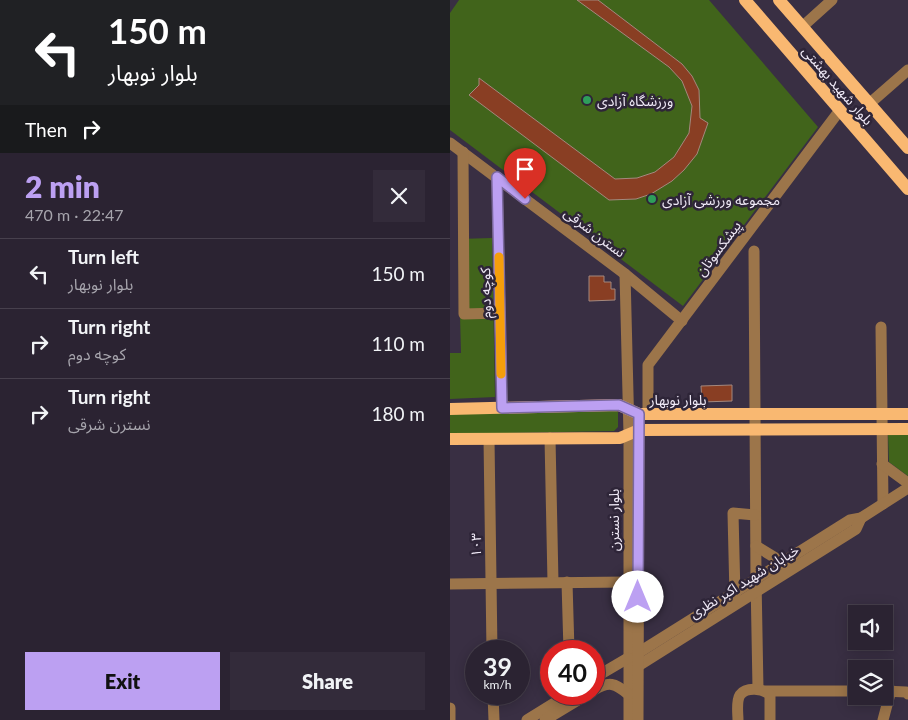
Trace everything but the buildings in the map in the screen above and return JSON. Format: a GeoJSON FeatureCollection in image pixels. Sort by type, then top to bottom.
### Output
{"type":"FeatureCollection","features":[{"type":"Feature","properties":{"kind":"main road","name":"بلوار شهید بهشتی"},"geometry":{"type":"LineString","coordinates":[[744,0],[908,189]]}},
{"type":"Feature","properties":{"kind":"main road","name":"بلوار شهید بهشتی"},"geometry":{"type":"LineString","coordinates":[[779,0],[908,148]]}},
{"type":"Feature","properties":{"kind":"main road","name":"بلوار نوبهار"},"geometry":{"type":"LineString","coordinates":[[450,409],[619,405],[638,412],[908,414]]}},
{"type":"Feature","properties":{"kind":"main road"},"geometry":{"type":"LineString","coordinates":[[450,439],[620,438],[634,432],[908,429]]}},
{"type":"Feature","properties":{"kind":"street"},"geometry":{"type":"LineString","coordinates":[[802,27],[832,0]]}},
{"type":"Feature","properties":{"kind":"street"},"geometry":{"type":"LineString","coordinates":[[869,104],[908,70]]}},
{"type":"Feature","properties":{"kind":"street","name":"پیشکسوتان"},"geometry":{"type":"LineString","coordinates":[[648,365],[840,110]]}},
{"type":"Feature","properties":{"kind":"street","name":"نسترن شرقی"},"geometry":{"type":"LineString","coordinates":[[450,143],[625,274],[682,320]]}},
{"type":"Feature","properties":{"kind":"street"},"geometry":{"type":"LineString","coordinates":[[463,152],[464,314],[500,313]]}},
{"type":"Feature","properties":{"kind":"street","name":"کوچه دوم"},"geometry":{"type":"LineString","coordinates":[[497,177],[502,408]]}},
{"type":"Feature","properties":{"kind":"street"},"geometry":{"type":"LineString","coordinates":[[754,251],[756,592],[762,690]]}},
{"type":"Feature","properties":{"kind":"street","name":"نسترن شرقی"},"geometry":{"type":"LineString","coordinates":[[625,274],[628,366],[638,412]]}},
{"type":"Feature","properties":{"kind":"street"},"geometry":{"type":"LineString","coordinates":[[881,327],[883,504]]}},
{"type":"Feature","properties":{"kind":"street"},"geometry":{"type":"LineString","coordinates":[[628,366],[648,365],[638,412]]}},
{"type":"Feature","properties":{"kind":"street","name":"بلوار نسترن"},"geometry":{"type":"LineString","coordinates":[[638,412],[634,432],[628,582],[633,655],[638,666],[638,720]]}},
{"type":"Feature","properties":{"kind":"street","name":"بلوار نسترن"},"geometry":{"type":"LineString","coordinates":[[629,720],[628,694],[633,655],[634,432]]}},
{"type":"Feature","properties":{"kind":"street"},"geometry":{"type":"LineString","coordinates":[[550,438],[553,582]]}},
{"type":"Feature","properties":{"kind":"street","name":"۱۰۳"},"geometry":{"type":"LineString","coordinates":[[490,439],[492,640]]}},
{"type":"Feature","properties":{"kind":"street"},"geometry":{"type":"LineString","coordinates":[[882,464],[908,483]]}},
{"type":"Feature","properties":{"kind":"street","name":"خیابان شهید اکبر نظری"},"geometry":{"type":"LineString","coordinates":[[605,672],[850,520],[862,518],[908,488]]}},
{"type":"Feature","properties":{"kind":"street"},"geometry":{"type":"LineString","coordinates":[[736,604],[733,513],[755,515]]}},
{"type":"Feature","properties":{"kind":"street","name":"خیابان شهید اکبر نظری"},"geometry":{"type":"LineString","coordinates":[[638,666],[856,529],[862,518]]}},
{"type":"Feature","properties":{"kind":"street"},"geometry":{"type":"LineString","coordinates":[[756,546],[792,569]]}},
{"type":"Feature","properties":{"kind":"street"},"geometry":{"type":"LineString","coordinates":[[567,582],[569,640]]}},
{"type":"Feature","properties":{"kind":"street"},"geometry":{"type":"LineString","coordinates":[[450,584],[628,582]]}},
{"type":"Feature","properties":{"kind":"street"},"geometry":{"type":"LineString","coordinates":[[605,685],[619,687],[628,694]]}},
{"type":"Feature","properties":{"kind":"street"},"geometry":{"type":"LineString","coordinates":[[762,690],[770,695],[770,720]]}},
{"type":"Feature","properties":{"kind":"street"},"geometry":{"type":"LineString","coordinates":[[738,720],[738,700],[746,691],[848,691]]}},
{"type":"Feature","properties":{"kind":"street"},"geometry":{"type":"LineString","coordinates":[[893,691],[906,692],[908,694]]}},
{"type":"Feature","properties":{"kind":"street"},"geometry":{"type":"LineString","coordinates":[[493,705],[494,720]]}},
{"type":"Feature","properties":{"kind":"street"},"geometry":{"type":"LineString","coordinates":[[527,720],[551,705]]}},
{"type":"Feature","properties":{"kind":"street"},"geometry":{"type":"LineString","coordinates":[[545,720],[570,705]]}},
{"type":"Feature","properties":{"kind":"street"},"geometry":{"type":"LineString","coordinates":[[882,720],[884,705]]}},
{"type":"Feature","properties":{"kind":"street"},"geometry":{"type":"LineString","coordinates":[[450,708],[450,720]]}},
{"type":"Feature","properties":{"kind":"green space","name":"مجموعه ورزشی آزادی"},"geometry":{"type":"Polygon","coordinates":[[[459,0],[709,0],[818,127],[683,306],[450,130],[450,13],[459,0]]]}},
{"type":"Feature","properties":{"kind":"green space"},"geometry":{"type":"Polygon","coordinates":[[[492,238],[495,397],[450,399],[450,353],[461,353],[458,239],[492,238]]]}},
{"type":"Feature","properties":{"kind":"green space"},"geometry":{"type":"Polygon","coordinates":[[[613,409],[618,412],[618,427],[614,431],[450,434],[450,414],[613,409]]]}},
{"type":"Feature","properties":{"kind":"green space"},"geometry":{"type":"Polygon","coordinates":[[[888,434],[908,434],[908,476],[889,462],[888,434]]]}},
{"type":"Feature","properties":{"kind":"slow traffic"},"geometry":{"type":"LineString","coordinates":[[499,257],[501,374]]}},
{"type":"Feature","properties":{"kind":"place","name":"ورزشگاه آزادی"},"geometry":{"type":"Point","coordinates":[587,100]}},
{"type":"Feature","properties":{"kind":"place","name":"مجموعه ورزشی آزادی"},"geometry":{"type":"Point","coordinates":[652,199]}},
{"type":"Feature","properties":{"kind":"route"},"geometry":{"type":"LineString","coordinates":[[525,199],[497,177],[502,408],[619,405],[639,414],[638,597]]}}]}
